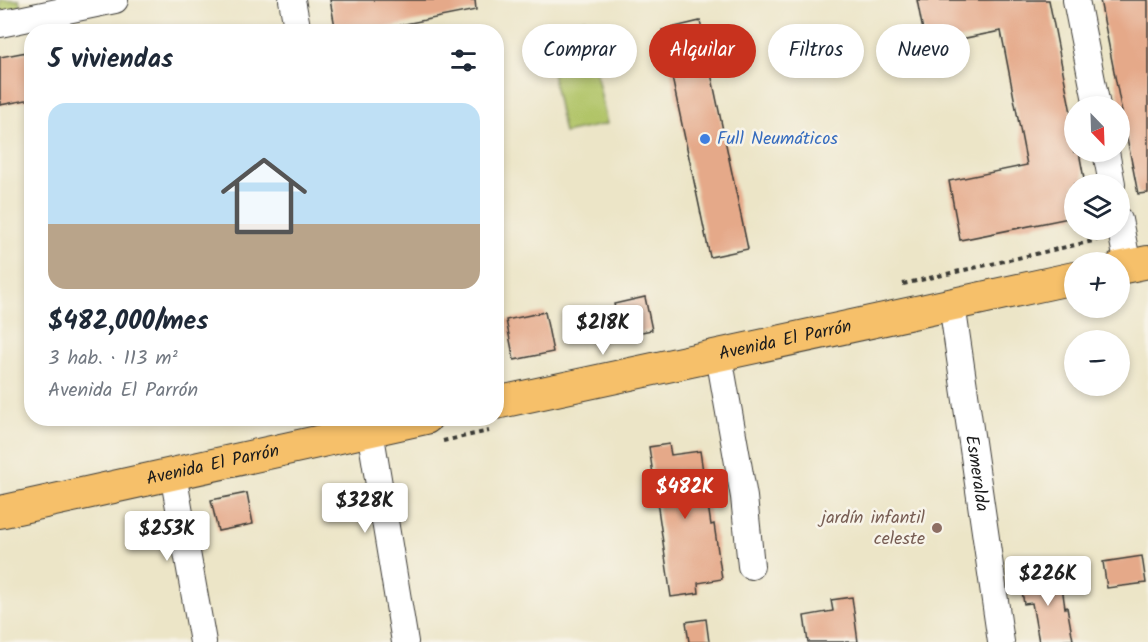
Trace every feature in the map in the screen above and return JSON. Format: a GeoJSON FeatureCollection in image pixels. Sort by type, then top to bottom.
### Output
{"type":"FeatureCollection","features":[{"type":"Feature","properties":{"kind":"main road","name":"Avenida El Parrón"},"geometry":{"type":"LineString","coordinates":[[504,401],[1064,280]]}},
{"type":"Feature","properties":{"kind":"main road","name":"Avenida El Parrón"},"geometry":{"type":"LineString","coordinates":[[0,512],[173,474],[361,426]]}},
{"type":"Feature","properties":{"kind":"street"},"geometry":{"type":"LineString","coordinates":[[0,24],[115,0]]}},
{"type":"Feature","properties":{"kind":"street"},"geometry":{"type":"LineString","coordinates":[[292,0],[296,24]]}},
{"type":"Feature","properties":{"kind":"street"},"geometry":{"type":"LineString","coordinates":[[1076,0],[1095,96]]}},
{"type":"Feature","properties":{"kind":"street"},"geometry":{"type":"LineString","coordinates":[[1125,240],[1132,266]]}},
{"type":"Feature","properties":{"kind":"street","name":"Esmeralda"},"geometry":{"type":"LineString","coordinates":[[952,304],[1001,642]]}},
{"type":"Feature","properties":{"kind":"street"},"geometry":{"type":"LineString","coordinates":[[719,356],[744,497],[751,566]]}},
{"type":"Feature","properties":{"kind":"street"},"geometry":{"type":"LineString","coordinates":[[369,426],[405,642]]}},
{"type":"Feature","properties":{"kind":"street"},"geometry":{"type":"LineString","coordinates":[[173,474],[203,642]]}},
{"type":"Feature","properties":{"kind":"green space"},"geometry":{"type":"Polygon","coordinates":[[[0,0],[19,0],[21,8],[0,12],[0,0]]]}},
{"type":"Feature","properties":{"kind":"green space"},"geometry":{"type":"Polygon","coordinates":[[[585,19],[586,24],[559,24],[585,19]]]}},
{"type":"Feature","properties":{"kind":"green space"},"geometry":{"type":"Polygon","coordinates":[[[553,78],[597,78],[607,124],[564,133],[553,78]]]}},
{"type":"Feature","properties":{"kind":"building"},"geometry":{"type":"Polygon","coordinates":[[[330,0],[475,0],[476,10],[405,24],[334,24],[330,0]]]}},
{"type":"Feature","properties":{"kind":"building"},"geometry":{"type":"Polygon","coordinates":[[[917,0],[1049,0],[1068,96],[1064,96],[1064,162],[1081,162],[1083,174],[1064,174],[1064,219],[960,240],[949,181],[1027,165],[1001,31],[970,37],[970,24],[922,24],[917,0]]]}},
{"type":"Feature","properties":{"kind":"building"},"geometry":{"type":"Polygon","coordinates":[[[1100,0],[1148,0],[1148,193],[1138,194],[1130,153],[1130,96],[1119,96],[1100,0]]]}},
{"type":"Feature","properties":{"kind":"building"},"geometry":{"type":"Polygon","coordinates":[[[24,52],[24,100],[0,105],[0,57],[24,52]]]}},
{"type":"Feature","properties":{"kind":"building","name":"Full Neumáticos"},"geometry":{"type":"Polygon","coordinates":[[[672,78],[712,78],[748,249],[710,257],[672,78]]]}},
{"type":"Feature","properties":{"kind":"building"},"geometry":{"type":"Polygon","coordinates":[[[645,297],[652,330],[621,336],[614,304],[645,297]]]}},
{"type":"Feature","properties":{"kind":"building"},"geometry":{"type":"Polygon","coordinates":[[[545,312],[553,352],[514,360],[506,320],[545,312]]]}},
{"type":"Feature","properties":{"kind":"building"},"geometry":{"type":"Polygon","coordinates":[[[669,444],[671,455],[700,451],[722,579],[698,583],[699,593],[671,597],[649,447],[669,444]]]}},
{"type":"Feature","properties":{"kind":"building"},"geometry":{"type":"Polygon","coordinates":[[[247,493],[253,524],[218,531],[211,500],[247,493]]]}},
{"type":"Feature","properties":{"kind":"building"},"geometry":{"type":"Polygon","coordinates":[[[1142,556],[1146,583],[1107,588],[1103,562],[1142,556]]]}},
{"type":"Feature","properties":{"kind":"building"},"geometry":{"type":"Polygon","coordinates":[[[1060,572],[1065,608],[1067,607],[1073,640],[1039,642],[1032,603],[1024,604],[1020,578],[1060,572]]]}},
{"type":"Feature","properties":{"kind":"building"},"geometry":{"type":"Polygon","coordinates":[[[852,597],[858,642],[808,642],[804,616],[833,611],[831,600],[852,597]]]}},
{"type":"Feature","properties":{"kind":"building"},"geometry":{"type":"Polygon","coordinates":[[[706,619],[709,642],[689,642],[686,622],[706,619]]]}},
{"type":"Feature","properties":{"kind":"place","name":"Full Neumáticos"},"geometry":{"type":"Point","coordinates":[705,139]}},
{"type":"Feature","properties":{"kind":"place","name":"jardín infantil celeste"},"geometry":{"type":"Point","coordinates":[937,528]}}]}
